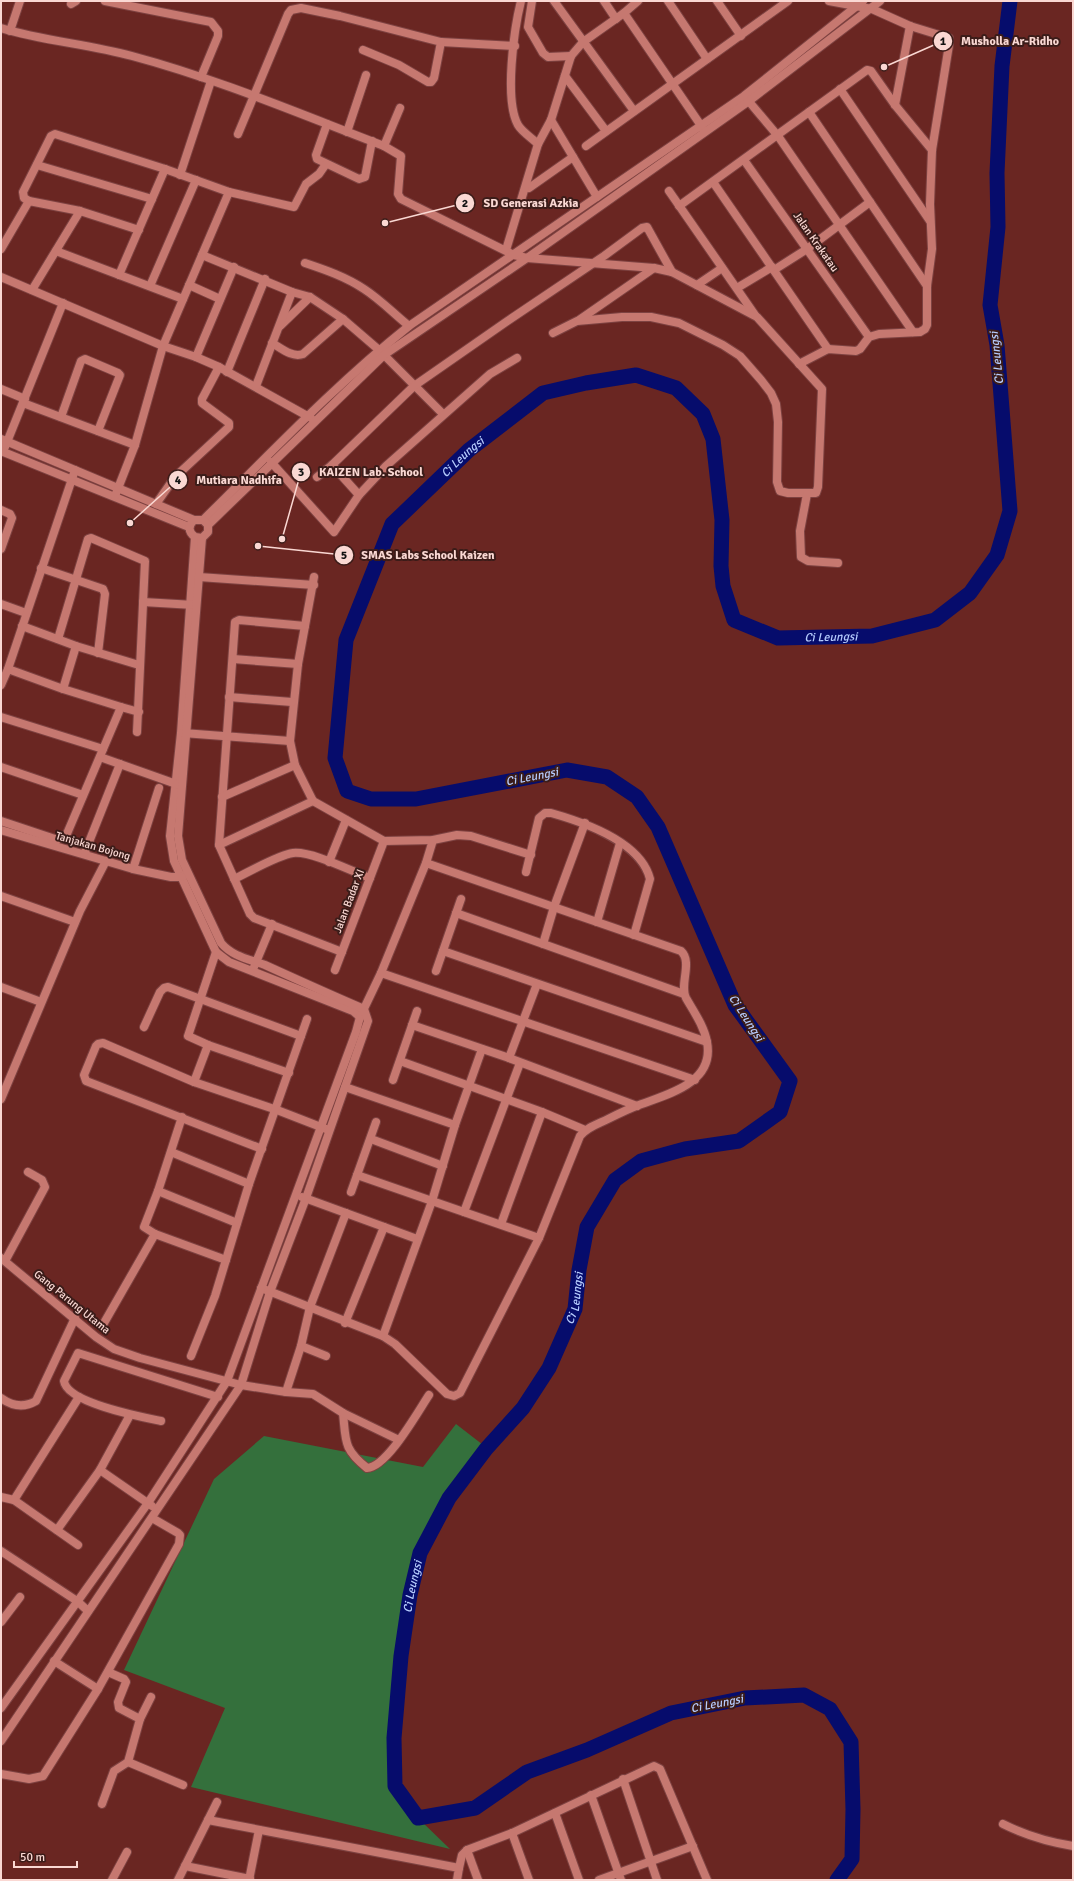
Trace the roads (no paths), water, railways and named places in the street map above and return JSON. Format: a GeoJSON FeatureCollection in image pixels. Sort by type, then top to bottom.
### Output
{"type":"FeatureCollection","features":[{"type":"Feature","properties":{"kind":"street"},"geometry":{"type":"LineString","coordinates":[[10,31],[20,1]]}},
{"type":"Feature","properties":{"kind":"street"},"geometry":{"type":"LineString","coordinates":[[105,1],[211,22],[215,27],[218,36],[202,77]]}},
{"type":"Feature","properties":{"kind":"street"},"geometry":{"type":"LineString","coordinates":[[521,1],[510,94],[515,119],[519,127],[538,144]]}},
{"type":"Feature","properties":{"kind":"street"},"geometry":{"type":"LineString","coordinates":[[532,1],[528,27],[543,53],[548,57],[571,56]]}},
{"type":"Feature","properties":{"kind":"street"},"geometry":{"type":"LineString","coordinates":[[554,1],[634,111]]}},
{"type":"Feature","properties":{"kind":"street"},"geometry":{"type":"LineString","coordinates":[[604,1],[616,19]]}},
{"type":"Feature","properties":{"kind":"street"},"geometry":{"type":"LineString","coordinates":[[506,250],[538,144],[550,120],[571,56],[583,42],[616,19],[638,1]]}},
{"type":"Feature","properties":{"kind":"street"},"geometry":{"type":"LineString","coordinates":[[668,1],[707,59]]}},
{"type":"Feature","properties":{"kind":"street"},"geometry":{"type":"LineString","coordinates":[[717,1],[741,36]]}},
{"type":"Feature","properties":{"kind":"street"},"geometry":{"type":"LineString","coordinates":[[586,146],[788,1]]}},
{"type":"Feature","properties":{"kind":"street"},"geometry":{"type":"LineString","coordinates":[[799,364],[828,348],[856,351],[860,349],[869,337],[879,334],[922,331],[927,325],[927,286],[932,249],[930,221],[932,150],[949,42],[946,36],[910,26],[860,3],[829,1]]}},
{"type":"Feature","properties":{"kind":"street"},"geometry":{"type":"LineString","coordinates":[[381,353],[528,258],[703,129],[872,9],[880,1]]}},
{"type":"Feature","properties":{"kind":"street"},"geometry":{"type":"LineString","coordinates":[[747,98],[860,3]]}},
{"type":"Feature","properties":{"kind":"street"},"geometry":{"type":"LineString","coordinates":[[238,134],[291,10],[301,8],[340,16],[441,42],[515,46]]}},
{"type":"Feature","properties":{"kind":"street"},"geometry":{"type":"LineString","coordinates":[[624,13],[703,129]]}},
{"type":"Feature","properties":{"kind":"street"},"geometry":{"type":"LineString","coordinates":[[895,105],[910,26]]}},
{"type":"Feature","properties":{"kind":"street"},"geometry":{"type":"LineString","coordinates":[[1,28],[43,40],[67,42],[131,56],[202,77],[384,146],[402,156],[398,194],[400,199],[514,255],[528,258],[596,262],[654,268],[672,272],[757,317]]}},
{"type":"Feature","properties":{"kind":"street"},"geometry":{"type":"LineString","coordinates":[[363,50],[399,65],[431,82],[434,78],[441,42]]}},
{"type":"Feature","properties":{"kind":"street"},"geometry":{"type":"LineString","coordinates":[[679,206],[778,136],[867,70],[871,71],[895,105],[932,150]]}},
{"type":"Feature","properties":{"kind":"street"},"geometry":{"type":"LineString","coordinates":[[347,132],[366,75]]}},
{"type":"Feature","properties":{"kind":"street"},"geometry":{"type":"LineString","coordinates":[[565,76],[606,131]]}},
{"type":"Feature","properties":{"kind":"street"},"geometry":{"type":"LineString","coordinates":[[180,175],[211,81]]}},
{"type":"Feature","properties":{"kind":"street"},"geometry":{"type":"LineString","coordinates":[[840,89],[930,221]]}},
{"type":"Feature","properties":{"kind":"street"},"geometry":{"type":"LineString","coordinates":[[747,98],[778,136],[913,332]]}},
{"type":"Feature","properties":{"kind":"street"},"geometry":{"type":"LineString","coordinates":[[384,146],[400,108]]}},
{"type":"Feature","properties":{"kind":"street"},"geometry":{"type":"LineString","coordinates":[[809,112],[927,286]]}},
{"type":"Feature","properties":{"kind":"street"},"geometry":{"type":"LineString","coordinates":[[550,120],[597,197]]}},
{"type":"Feature","properties":{"kind":"street"},"geometry":{"type":"LineString","coordinates":[[327,124],[316,155],[317,159],[359,179],[363,179],[372,142]]}},
{"type":"Feature","properties":{"kind":"street"},"geometry":{"type":"LineString","coordinates":[[205,522],[409,326],[597,197],[703,129]]}},
{"type":"Feature","properties":{"kind":"street"},"geometry":{"type":"LineString","coordinates":[[139,230],[80,211],[29,201],[24,198],[23,192],[51,136],[57,134],[165,168],[180,175],[229,192],[294,207],[306,184],[319,174],[326,164]]}},
{"type":"Feature","properties":{"kind":"street"},"geometry":{"type":"LineString","coordinates":[[529,188],[573,158]]}},
{"type":"Feature","properties":{"kind":"street","name":"Jalan Krakatau"},"geometry":{"type":"LineString","coordinates":[[744,160],[869,337]]}},
{"type":"Feature","properties":{"kind":"street"},"geometry":{"type":"LineString","coordinates":[[37,165],[152,199]]}},
{"type":"Feature","properties":{"kind":"street"},"geometry":{"type":"LineString","coordinates":[[119,275],[165,168]]}},
{"type":"Feature","properties":{"kind":"street"},"geometry":{"type":"LineString","coordinates":[[150,286],[196,180]]}},
{"type":"Feature","properties":{"kind":"street"},"geometry":{"type":"LineString","coordinates":[[713,182],[828,348]]}},
{"type":"Feature","properties":{"kind":"street"},"geometry":{"type":"LineString","coordinates":[[577,321],[638,316],[669,320],[723,345],[740,356],[768,388],[776,404],[778,422],[778,487],[783,492],[807,494],[816,493],[818,487],[821,387],[757,317],[669,191]]}},
{"type":"Feature","properties":{"kind":"street"},"geometry":{"type":"LineString","coordinates":[[117,492],[135,445],[163,346],[229,192]]}},
{"type":"Feature","properties":{"kind":"street"},"geometry":{"type":"LineString","coordinates":[[1,249],[29,201]]}},
{"type":"Feature","properties":{"kind":"street"},"geometry":{"type":"LineString","coordinates":[[737,288],[807,249],[838,224],[870,202]]}},
{"type":"Feature","properties":{"kind":"street"},"geometry":{"type":"LineString","coordinates":[[32,290],[80,211]]}},
{"type":"Feature","properties":{"kind":"street"},"geometry":{"type":"LineString","coordinates":[[318,477],[414,386],[596,262],[646,226],[672,272]]}},
{"type":"Feature","properties":{"kind":"street"},"geometry":{"type":"LineString","coordinates":[[56,251],[183,299]]}},
{"type":"Feature","properties":{"kind":"street"},"geometry":{"type":"LineString","coordinates":[[202,255],[265,279],[292,292],[310,297],[343,319],[381,353],[443,414]]}},
{"type":"Feature","properties":{"kind":"street"},"geometry":{"type":"LineString","coordinates":[[305,263],[335,274],[364,289],[390,308],[409,326]]}},
{"type":"Feature","properties":{"kind":"street"},"geometry":{"type":"LineString","coordinates":[[196,357],[234,267]]}},
{"type":"Feature","properties":{"kind":"street"},"geometry":{"type":"LineString","coordinates":[[553,333],[577,321],[654,268]]}},
{"type":"Feature","properties":{"kind":"street"},"geometry":{"type":"LineString","coordinates":[[697,285],[722,268]]}},
{"type":"Feature","properties":{"kind":"street"},"geometry":{"type":"LineString","coordinates":[[1,278],[163,346],[196,357],[219,367],[256,386],[311,419]]}},
{"type":"Feature","properties":{"kind":"street"},"geometry":{"type":"LineString","coordinates":[[227,372],[265,279]]}},
{"type":"Feature","properties":{"kind":"street"},"geometry":{"type":"LineString","coordinates":[[189,285],[220,299]]}},
{"type":"Feature","properties":{"kind":"street"},"geometry":{"type":"LineString","coordinates":[[256,386],[292,292]]}},
{"type":"Feature","properties":{"kind":"street"},"geometry":{"type":"LineString","coordinates":[[278,328],[310,297]]}},
{"type":"Feature","properties":{"kind":"street"},"geometry":{"type":"LineString","coordinates":[[63,303],[24,401],[4,441],[2,451],[73,474]]}},
{"type":"Feature","properties":{"kind":"street"},"geometry":{"type":"LineString","coordinates":[[272,343],[291,354],[298,356],[303,354],[343,319]]}},
{"type":"Feature","properties":{"kind":"street"},"geometry":{"type":"LineString","coordinates":[[271,462],[334,532],[359,495],[386,466],[490,374],[516,358]]}},
{"type":"Feature","properties":{"kind":"street"},"geometry":{"type":"LineString","coordinates":[[61,417],[81,361],[85,359],[118,372],[120,375],[98,431]]}},
{"type":"Feature","properties":{"kind":"street"},"geometry":{"type":"LineString","coordinates":[[156,504],[175,477],[229,427],[229,423],[202,403],[202,398],[219,367]]}},
{"type":"Feature","properties":{"kind":"street"},"geometry":{"type":"LineString","coordinates":[[1,389],[61,417],[135,445]]}},
{"type":"Feature","properties":{"kind":"street"},"geometry":{"type":"LineString","coordinates":[[4,441],[73,474],[192,524],[205,522],[271,462],[311,419]]}},
{"type":"Feature","properties":{"kind":"street"},"geometry":{"type":"LineString","coordinates":[[332,465],[359,495]]}},
{"type":"Feature","properties":{"kind":"street"},"geometry":{"type":"LineString","coordinates":[[1,685],[8,669],[73,474]]}},
{"type":"Feature","properties":{"kind":"street"},"geometry":{"type":"LineString","coordinates":[[117,492],[156,504],[192,524]]}},
{"type":"Feature","properties":{"kind":"street"},"geometry":{"type":"LineString","coordinates":[[807,494],[800,531],[801,557],[808,561],[838,564]]}},
{"type":"Feature","properties":{"kind":"street"},"geometry":{"type":"LineString","coordinates":[[1,510],[10,514],[12,518],[1,549]]}},
{"type":"Feature","properties":{"kind":"street"},"geometry":{"type":"LineString","coordinates":[[198,538],[208,532],[205,522]]}},
{"type":"Feature","properties":{"kind":"street"},"geometry":{"type":"LineString","coordinates":[[192,524],[191,535],[198,538]]}},
{"type":"Feature","properties":{"kind":"street"},"geometry":{"type":"LineString","coordinates":[[58,639],[88,539],[91,538],[145,561],[137,732]]}},
{"type":"Feature","properties":{"kind":"street"},"geometry":{"type":"LineString","coordinates":[[193,605],[199,577],[198,538]]}},
{"type":"Feature","properties":{"kind":"street"},"geometry":{"type":"LineString","coordinates":[[198,538],[184,733],[178,784],[178,836],[184,875],[216,952],[229,962],[353,1011],[360,1017]]}},
{"type":"Feature","properties":{"kind":"street"},"geometry":{"type":"LineString","coordinates":[[41,568],[100,588],[104,591],[98,653]]}},
{"type":"Feature","properties":{"kind":"street"},"geometry":{"type":"LineString","coordinates":[[199,577],[314,581],[292,702],[290,741],[295,765],[313,801],[384,841],[433,840],[457,835],[471,836],[531,855]]}},
{"type":"Feature","properties":{"kind":"street"},"geometry":{"type":"LineString","coordinates":[[143,602],[193,605]]}},
{"type":"Feature","properties":{"kind":"street"},"geometry":{"type":"LineString","coordinates":[[1,604],[26,613]]}},
{"type":"Feature","properties":{"kind":"street"},"geometry":{"type":"LineString","coordinates":[[305,626],[237,620],[235,622],[219,845],[250,914],[254,918],[342,952]]}},
{"type":"Feature","properties":{"kind":"street"},"geometry":{"type":"LineString","coordinates":[[22,626],[76,646],[139,665]]}},
{"type":"Feature","properties":{"kind":"street"},"geometry":{"type":"LineString","coordinates":[[63,689],[76,646]]}},
{"type":"Feature","properties":{"kind":"street"},"geometry":{"type":"LineString","coordinates":[[233,658],[298,664]]}},
{"type":"Feature","properties":{"kind":"street"},"geometry":{"type":"LineString","coordinates":[[8,669],[63,689],[139,712]]}},
{"type":"Feature","properties":{"kind":"street"},"geometry":{"type":"LineString","coordinates":[[229,697],[292,702]]}},
{"type":"Feature","properties":{"kind":"street"},"geometry":{"type":"LineString","coordinates":[[1,821],[60,839],[66,836],[121,706]]}},
{"type":"Feature","properties":{"kind":"street"},"geometry":{"type":"LineString","coordinates":[[1,717],[103,749]]}},
{"type":"Feature","properties":{"kind":"street"},"geometry":{"type":"LineString","coordinates":[[184,733],[290,741]]}},
{"type":"Feature","properties":{"kind":"street"},"geometry":{"type":"LineString","coordinates":[[100,757],[178,784]]}},
{"type":"Feature","properties":{"kind":"street"},"geometry":{"type":"LineString","coordinates":[[85,852],[120,764]]}},
{"type":"Feature","properties":{"kind":"street"},"geometry":{"type":"LineString","coordinates":[[222,796],[295,765]]}},
{"type":"Feature","properties":{"kind":"street"},"geometry":{"type":"LineString","coordinates":[[1,767],[84,795]]}},
{"type":"Feature","properties":{"kind":"street"},"geometry":{"type":"LineString","coordinates":[[133,869],[159,788]]}},
{"type":"Feature","properties":{"kind":"street"},"geometry":{"type":"LineString","coordinates":[[219,845],[313,801]]}},
{"type":"Feature","properties":{"kind":"street"},"geometry":{"type":"LineString","coordinates":[[526,872],[539,818],[542,815],[551,813],[584,823],[620,843],[636,855],[650,879],[634,935]]}},
{"type":"Feature","properties":{"kind":"street"},"geometry":{"type":"LineString","coordinates":[[329,862],[346,820]]}},
{"type":"Feature","properties":{"kind":"street"},"geometry":{"type":"LineString","coordinates":[[543,944],[554,907],[584,823]]}},
{"type":"Feature","properties":{"kind":"street","name":"Tanjakan Bojong"},"geometry":{"type":"LineString","coordinates":[[1,830],[133,869],[171,877],[184,875]]}},
{"type":"Feature","properties":{"kind":"street"},"geometry":{"type":"LineString","coordinates":[[1,1708],[148,1503],[227,1381],[297,1195],[356,1032],[360,1017],[381,973],[426,862],[433,840]]}},
{"type":"Feature","properties":{"kind":"street","name":"Jalan Badar XI"},"geometry":{"type":"LineString","coordinates":[[335,970],[384,841]]}},
{"type":"Feature","properties":{"kind":"street"},"geometry":{"type":"LineString","coordinates":[[597,922],[620,843]]}},
{"type":"Feature","properties":{"kind":"street"},"geometry":{"type":"LineString","coordinates":[[234,879],[292,853],[304,854],[329,862],[370,878]]}},
{"type":"Feature","properties":{"kind":"street"},"geometry":{"type":"LineString","coordinates":[[1,1099],[75,922],[106,861]]}},
{"type":"Feature","properties":{"kind":"street"},"geometry":{"type":"LineString","coordinates":[[261,1288],[310,1307],[345,1323],[383,1336],[395,1344],[447,1394],[458,1395],[539,1238],[576,1143],[585,1130],[676,1091],[695,1080],[706,1066],[708,1054],[704,1030],[684,994],[684,954],[677,949],[426,862]]}},
{"type":"Feature","properties":{"kind":"street"},"geometry":{"type":"LineString","coordinates":[[1,1741],[241,1385],[270,1292],[306,1198],[368,1021],[364,1009],[256,962],[234,954],[221,943],[184,875]]}},
{"type":"Feature","properties":{"kind":"street"},"geometry":{"type":"LineString","coordinates":[[1,896],[75,922]]}},
{"type":"Feature","properties":{"kind":"street"},"geometry":{"type":"LineString","coordinates":[[436,971],[462,899]]}},
{"type":"Feature","properties":{"kind":"street"},"geometry":{"type":"LineString","coordinates":[[456,913],[684,994]]}},
{"type":"Feature","properties":{"kind":"street"},"geometry":{"type":"LineString","coordinates":[[252,971],[272,924]]}},
{"type":"Feature","properties":{"kind":"street"},"geometry":{"type":"LineString","coordinates":[[443,951],[707,1042]]}},
{"type":"Feature","properties":{"kind":"street"},"geometry":{"type":"LineString","coordinates":[[216,952],[188,1034],[190,1038],[289,1073]]}},
{"type":"Feature","properties":{"kind":"street"},"geometry":{"type":"LineString","coordinates":[[381,973],[695,1080]]}},
{"type":"Feature","properties":{"kind":"street"},"geometry":{"type":"LineString","coordinates":[[509,1058],[537,984]]}},
{"type":"Feature","properties":{"kind":"street"},"geometry":{"type":"LineString","coordinates":[[1,987],[41,1002]]}},
{"type":"Feature","properties":{"kind":"street"},"geometry":{"type":"LineString","coordinates":[[144,1028],[160,992],[164,988],[200,998],[301,1036]]}},
{"type":"Feature","properties":{"kind":"street"},"geometry":{"type":"LineString","coordinates":[[393,1080],[417,1012]]}},
{"type":"Feature","properties":{"kind":"street"},"geometry":{"type":"LineString","coordinates":[[191,1356],[215,1296],[249,1184],[277,1110],[307,1019]]}},
{"type":"Feature","properties":{"kind":"street"},"geometry":{"type":"LineString","coordinates":[[412,1025],[509,1058],[638,1106]]}},
{"type":"Feature","properties":{"kind":"street"},"geometry":{"type":"LineString","coordinates":[[262,1149],[88,1082],[84,1079],[84,1075],[96,1046],[101,1043],[194,1082],[277,1110],[330,1131]]}},
{"type":"Feature","properties":{"kind":"street"},"geometry":{"type":"LineString","coordinates":[[194,1082],[208,1045]]}},
{"type":"Feature","properties":{"kind":"street"},"geometry":{"type":"LineString","coordinates":[[383,1336],[432,1201],[455,1125],[482,1049]]}},
{"type":"Feature","properties":{"kind":"street"},"geometry":{"type":"LineString","coordinates":[[400,1061],[542,1112],[585,1130]]}},
{"type":"Feature","properties":{"kind":"street"},"geometry":{"type":"LineString","coordinates":[[464,1212],[520,1063]]}},
{"type":"Feature","properties":{"kind":"street"},"geometry":{"type":"LineString","coordinates":[[345,1087],[455,1125]]}},
{"type":"Feature","properties":{"kind":"street"},"geometry":{"type":"LineString","coordinates":[[501,1224],[542,1112]]}},
{"type":"Feature","properties":{"kind":"street"},"geometry":{"type":"LineString","coordinates":[[182,1117],[158,1191],[144,1227],[155,1234],[226,1260]]}},
{"type":"Feature","properties":{"kind":"street"},"geometry":{"type":"LineString","coordinates":[[351,1192],[376,1122]]}},
{"type":"Feature","properties":{"kind":"street"},"geometry":{"type":"LineString","coordinates":[[371,1139],[443,1166]]}},
{"type":"Feature","properties":{"kind":"street"},"geometry":{"type":"LineString","coordinates":[[171,1152],[249,1184]]}},
{"type":"Feature","properties":{"kind":"street"},"geometry":{"type":"LineString","coordinates":[[3,1259],[45,1187],[42,1180],[28,1172]]}},
{"type":"Feature","properties":{"kind":"street"},"geometry":{"type":"LineString","coordinates":[[357,1175],[539,1238]]}},
{"type":"Feature","properties":{"kind":"street"},"geometry":{"type":"LineString","coordinates":[[158,1191],[237,1224]]}},
{"type":"Feature","properties":{"kind":"street"},"geometry":{"type":"LineString","coordinates":[[297,1195],[417,1239]]}},
{"type":"Feature","properties":{"kind":"street"},"geometry":{"type":"LineString","coordinates":[[286,1392],[301,1346],[310,1307],[346,1213]]}},
{"type":"Feature","properties":{"kind":"street"},"geometry":{"type":"LineString","coordinates":[[345,1323],[384,1227]]}},
{"type":"Feature","properties":{"kind":"street"},"geometry":{"type":"LineString","coordinates":[[104,1323],[155,1234]]}},
{"type":"Feature","properties":{"kind":"street","name":"Gang Parung Utama"},"geometry":{"type":"LineString","coordinates":[[3,1259],[96,1337],[114,1349],[140,1358],[241,1385],[286,1392],[313,1394],[344,1413],[399,1440]]}},
{"type":"Feature","properties":{"kind":"street"},"geometry":{"type":"LineString","coordinates":[[1,1398],[16,1405],[30,1404],[36,1401],[75,1318]]}},
{"type":"Feature","properties":{"kind":"street"},"geometry":{"type":"LineString","coordinates":[[301,1346],[326,1356]]}},
{"type":"Feature","properties":{"kind":"street"},"geometry":{"type":"LineString","coordinates":[[161,1421],[130,1415],[78,1397],[66,1386],[64,1381],[78,1353],[218,1397]]}},
{"type":"Feature","properties":{"kind":"street"},"geometry":{"type":"LineString","coordinates":[[344,1413],[346,1446],[355,1459],[367,1468],[375,1467],[399,1440],[429,1395]]}},
{"type":"Feature","properties":{"kind":"street"},"geometry":{"type":"LineString","coordinates":[[14,1500],[78,1397]]}},
{"type":"Feature","properties":{"kind":"street"},"geometry":{"type":"LineString","coordinates":[[57,1530],[100,1470],[130,1415]]}},
{"type":"Feature","properties":{"kind":"street"},"geometry":{"type":"LineString","coordinates":[[100,1470],[158,1510]]}},
{"type":"Feature","properties":{"kind":"street"},"geometry":{"type":"LineString","coordinates":[[1,1497],[14,1500],[78,1545]]}},
{"type":"Feature","properties":{"kind":"street"},"geometry":{"type":"LineString","coordinates":[[1,1774],[29,1779],[43,1776],[98,1689],[179,1544],[180,1535],[178,1533],[152,1518]]}},
{"type":"Feature","properties":{"kind":"street"},"geometry":{"type":"LineString","coordinates":[[1,1551],[77,1601],[88,1611]]}},
{"type":"Feature","properties":{"kind":"street"},"geometry":{"type":"LineString","coordinates":[[1,1622],[20,1597]]}},
{"type":"Feature","properties":{"kind":"street"},"geometry":{"type":"LineString","coordinates":[[1,1608],[9,1613]]}},
{"type":"Feature","properties":{"kind":"street"},"geometry":{"type":"LineString","coordinates":[[54,1661],[98,1689]]}},
{"type":"Feature","properties":{"kind":"street"},"geometry":{"type":"LineString","coordinates":[[108,1672],[124,1679],[126,1682],[118,1702],[119,1708],[140,1719]]}},
{"type":"Feature","properties":{"kind":"street"},"geometry":{"type":"LineString","coordinates":[[102,1804],[114,1771],[128,1762],[140,1719],[151,1697]]}},
{"type":"Feature","properties":{"kind":"street"},"geometry":{"type":"LineString","coordinates":[[128,1762],[183,1785]]}},
{"type":"Feature","properties":{"kind":"street"},"geometry":{"type":"LineString","coordinates":[[457,1880],[462,1855],[467,1850],[512,1833],[651,1766],[660,1769],[707,1880]]}},
{"type":"Feature","properties":{"kind":"street"},"geometry":{"type":"LineString","coordinates":[[623,1779],[657,1880]]}},
{"type":"Feature","properties":{"kind":"street"},"geometry":{"type":"LineString","coordinates":[[591,1796],[620,1876]]}},
{"type":"Feature","properties":{"kind":"street"},"geometry":{"type":"LineString","coordinates":[[178,1880],[217,1802]]}},
{"type":"Feature","properties":{"kind":"street"},"geometry":{"type":"LineString","coordinates":[[555,1813],[579,1880]]}},
{"type":"Feature","properties":{"kind":"street"},"geometry":{"type":"LineString","coordinates":[[208,1820],[459,1868]]}},
{"type":"Feature","properties":{"kind":"street"},"geometry":{"type":"LineString","coordinates":[[1002,1824],[1048,1841],[1073,1846]]}},
{"type":"Feature","properties":{"kind":"street"},"geometry":{"type":"LineString","coordinates":[[185,1866],[250,1879],[259,1830]]}},
{"type":"Feature","properties":{"kind":"street"},"geometry":{"type":"LineString","coordinates":[[512,1833],[529,1880]]}},
{"type":"Feature","properties":{"kind":"street"},"geometry":{"type":"LineString","coordinates":[[599,1880],[620,1876],[651,1861],[692,1846]]}},
{"type":"Feature","properties":{"kind":"street"},"geometry":{"type":"LineString","coordinates":[[467,1850],[478,1880]]}},
{"type":"Feature","properties":{"kind":"street"},"geometry":{"type":"LineString","coordinates":[[112,1880],[127,1852]]}},
{"type":"Feature","properties":{"kind":"waterway","name":"Ci Leungsi"},"geometry":{"type":"LineString","coordinates":[[837,1880],[852,1859],[853,1809],[851,1742],[830,1709],[804,1695],[745,1698],[671,1713],[587,1750],[527,1772],[475,1808],[418,1818],[395,1786],[394,1738],[401,1656],[410,1595],[420,1553],[449,1498],[486,1449],[523,1408],[549,1368],[575,1309],[579,1270],[587,1227],[615,1180],[641,1161],[685,1149],[739,1141],[780,1112],[790,1081],[735,1005],[658,827],[637,797],[607,777],[567,770],[416,799],[371,799],[347,791],[335,758],[346,640],[392,524],[469,450],[543,393],[586,383],[636,375],[676,388],[703,414],[713,439],[722,520],[721,566],[723,586],[734,620],[778,638],[872,636],[935,620],[970,593],[997,555],[1010,511],[997,345],[990,305],[998,227],[997,173],[1002,66],[1010,1]]}},
{"type":"Feature","properties":{"kind":"place","name":"Musholla Ar-Ridho"},"geometry":{"type":"Point","coordinates":[884,67]}},
{"type":"Feature","properties":{"kind":"place","name":"SD Generasi Azkia"},"geometry":{"type":"Point","coordinates":[385,223]}},
{"type":"Feature","properties":{"kind":"place","name":"Mutiara Nadhifa"},"geometry":{"type":"Point","coordinates":[130,523]}},
{"type":"Feature","properties":{"kind":"place","name":"KAIZEN Lab. School"},"geometry":{"type":"Point","coordinates":[282,539]}},
{"type":"Feature","properties":{"kind":"place","name":"SMAS Labs School Kaizen"},"geometry":{"type":"Point","coordinates":[258,546]}}]}
